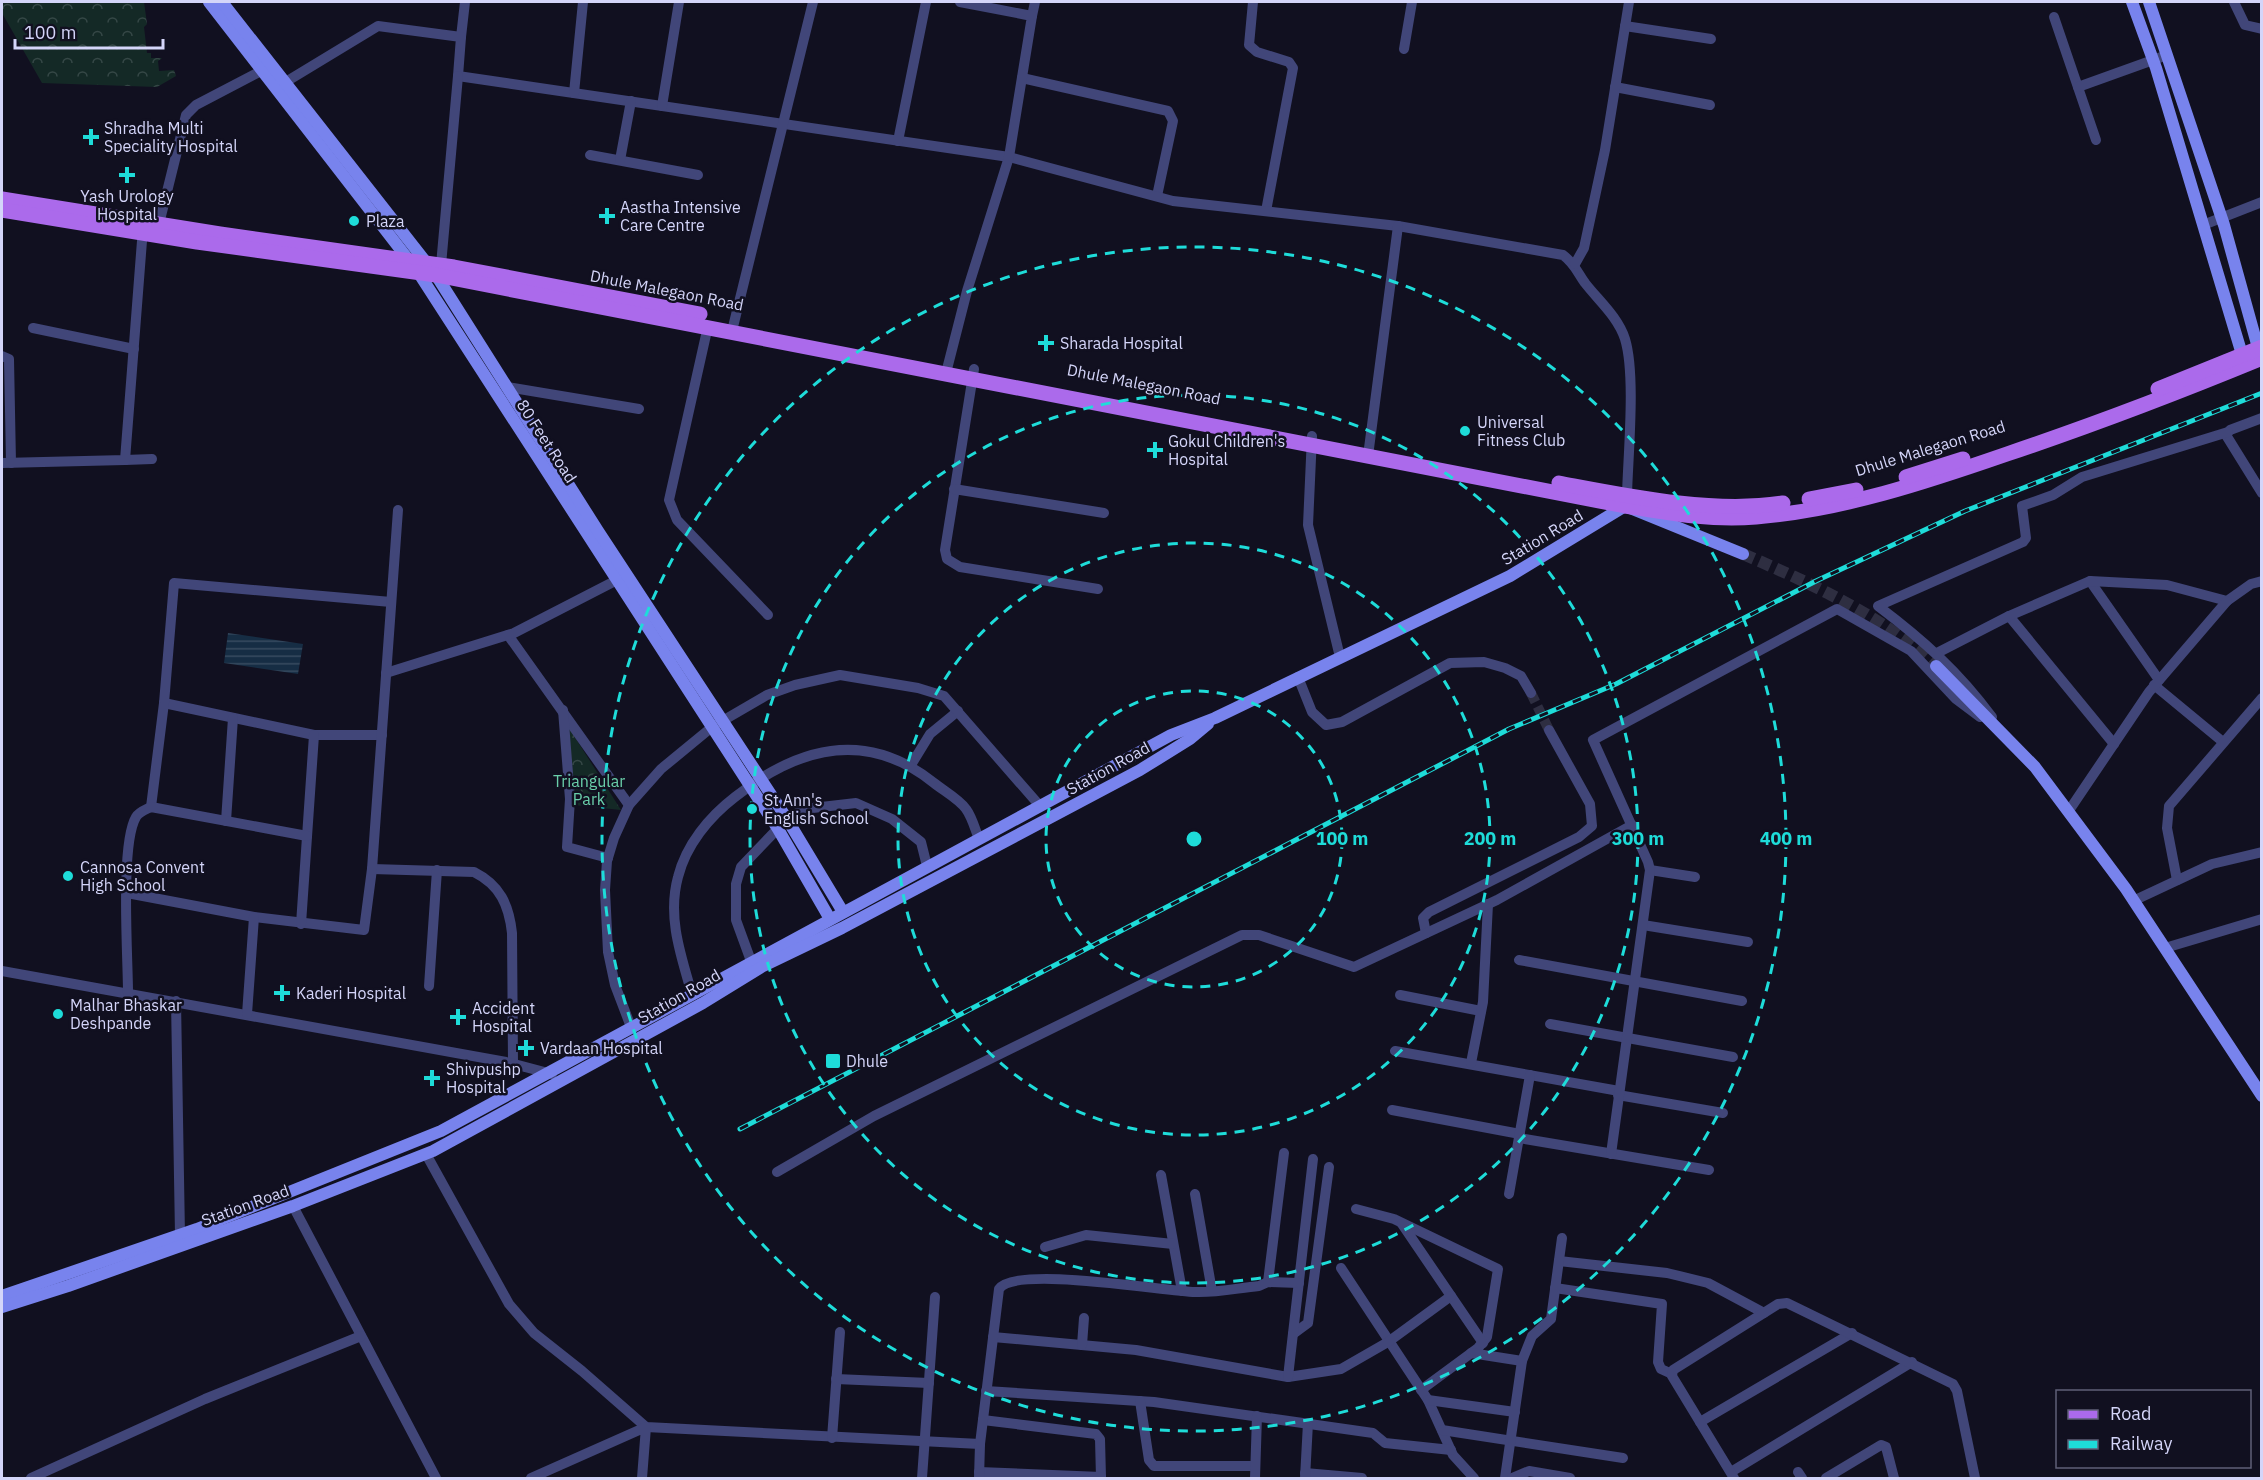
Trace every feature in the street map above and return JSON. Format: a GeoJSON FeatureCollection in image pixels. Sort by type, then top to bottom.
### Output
{"type":"FeatureCollection","features":[{"type":"Feature","properties":{"kind":"main road","name":"80 Feet Road"},"geometry":{"type":"LineString","coordinates":[[209,2],[416,264]]}},
{"type":"Feature","properties":{"kind":"main road","name":"80 Feet Road"},"geometry":{"type":"LineString","coordinates":[[222,2],[284,82],[416,264],[617,580],[755,781],[787,819],[843,912]]}},
{"type":"Feature","properties":{"kind":"main road"},"geometry":{"type":"LineString","coordinates":[[2132,2],[2153,60],[2244,360]]}},
{"type":"Feature","properties":{"kind":"main road"},"geometry":{"type":"LineString","coordinates":[[2149,2],[2222,219],[2261,353]]}},
{"type":"Feature","properties":{"kind":"main road","name":"Dhule Malegaon Road"},"geometry":{"type":"LineString","coordinates":[[2,199],[143,227],[159,224],[416,264],[1626,501],[1772,505],[1856,490],[1911,476],[2030,436],[2261,353]]}},
{"type":"Feature","properties":{"kind":"main road"},"geometry":{"type":"LineString","coordinates":[[2,210],[416,264]]}},
{"type":"Feature","properties":{"kind":"main road","name":"80 Feet Road"},"geometry":{"type":"LineString","coordinates":[[438,270],[507,387],[717,724]]}},
{"type":"Feature","properties":{"kind":"main road"},"geometry":{"type":"LineString","coordinates":[[438,270],[708,326],[733,326]]}},
{"type":"Feature","properties":{"kind":"main road"},"geometry":{"type":"LineString","coordinates":[[1626,501],[1743,554]]}},
{"type":"Feature","properties":{"kind":"main road","name":"Station Road"},"geometry":{"type":"LineString","coordinates":[[2,1296],[180,1235],[432,1135],[1171,735],[1215,718],[1510,576],[1626,501]]}},
{"type":"Feature","properties":{"kind":"main road"},"geometry":{"type":"LineString","coordinates":[[1936,666],[2032,763],[2133,901],[2262,1096]]}},
{"type":"Feature","properties":{"kind":"main road","name":"Station Road"},"geometry":{"type":"LineString","coordinates":[[2,1307],[293,1206],[373,1172],[426,1154],[563,1077],[703,1003],[763,966],[842,928],[1140,770],[1190,739],[1215,718]]}},
{"type":"Feature","properties":{"kind":"main road","name":"80 Feet Road"},"geometry":{"type":"LineString","coordinates":[[755,781],[778,829],[830,919]]}},
{"type":"Feature","properties":{"kind":"street"},"geometry":{"type":"LineString","coordinates":[[438,270],[465,2]]}},
{"type":"Feature","properties":{"kind":"street"},"geometry":{"type":"LineString","coordinates":[[574,93],[583,2]]}},
{"type":"Feature","properties":{"kind":"street"},"geometry":{"type":"LineString","coordinates":[[662,106],[679,2]]}},
{"type":"Feature","properties":{"kind":"street"},"geometry":{"type":"LineString","coordinates":[[733,326],[813,2]]}},
{"type":"Feature","properties":{"kind":"street"},"geometry":{"type":"LineString","coordinates":[[898,141],[926,2]]}},
{"type":"Feature","properties":{"kind":"street"},"geometry":{"type":"LineString","coordinates":[[960,2],[1032,16]]}},
{"type":"Feature","properties":{"kind":"street"},"geometry":{"type":"LineString","coordinates":[[948,369],[967,291],[1009,158],[1035,2]]}},
{"type":"Feature","properties":{"kind":"street"},"geometry":{"type":"LineString","coordinates":[[1253,2],[1249,45],[1257,52],[1289,62],[1293,68],[1266,211]]}},
{"type":"Feature","properties":{"kind":"street"},"geometry":{"type":"LineString","coordinates":[[1404,49],[1412,2]]}},
{"type":"Feature","properties":{"kind":"street"},"geometry":{"type":"LineString","coordinates":[[1575,264],[1584,248],[1605,150],[1629,2]]}},
{"type":"Feature","properties":{"kind":"street"},"geometry":{"type":"LineString","coordinates":[[2234,2],[2245,24],[2262,29]]}},
{"type":"Feature","properties":{"kind":"street"},"geometry":{"type":"LineString","coordinates":[[2054,17],[2096,140]]}},
{"type":"Feature","properties":{"kind":"street"},"geometry":{"type":"LineString","coordinates":[[284,82],[378,26],[461,37]]}},
{"type":"Feature","properties":{"kind":"street"},"geometry":{"type":"LineString","coordinates":[[1625,26],[1711,39]]}},
{"type":"Feature","properties":{"kind":"street"},"geometry":{"type":"LineString","coordinates":[[2078,87],[2167,55]]}},
{"type":"Feature","properties":{"kind":"street"},"geometry":{"type":"LineString","coordinates":[[159,224],[186,115],[196,105],[263,70]]}},
{"type":"Feature","properties":{"kind":"street"},"geometry":{"type":"LineString","coordinates":[[458,76],[1009,158],[1173,201],[1398,226],[1563,255],[1575,264],[1583,281],[1612,315],[1625,339],[1629,375],[1626,501]]}},
{"type":"Feature","properties":{"kind":"street"},"geometry":{"type":"LineString","coordinates":[[1022,78],[1168,111],[1173,121],[1157,196]]}},
{"type":"Feature","properties":{"kind":"street"},"geometry":{"type":"LineString","coordinates":[[1615,87],[1710,105]]}},
{"type":"Feature","properties":{"kind":"street"},"geometry":{"type":"LineString","coordinates":[[620,160],[631,101]]}},
{"type":"Feature","properties":{"kind":"street"},"geometry":{"type":"LineString","coordinates":[[590,155],[698,175]]}},
{"type":"Feature","properties":{"kind":"street"},"geometry":{"type":"LineString","coordinates":[[2203,225],[2262,202]]}},
{"type":"Feature","properties":{"kind":"street"},"geometry":{"type":"LineString","coordinates":[[1369,451],[1398,226]]}},
{"type":"Feature","properties":{"kind":"street"},"geometry":{"type":"LineString","coordinates":[[125,460],[143,227]]}},
{"type":"Feature","properties":{"kind":"street"},"geometry":{"type":"LineString","coordinates":[[708,326],[669,500],[677,520],[768,615]]}},
{"type":"Feature","properties":{"kind":"street"},"geometry":{"type":"LineString","coordinates":[[33,328],[134,349]]}},
{"type":"Feature","properties":{"kind":"street"},"geometry":{"type":"LineString","coordinates":[[2,356],[9,359],[6,463],[152,459]]}},
{"type":"Feature","properties":{"kind":"street"},"geometry":{"type":"LineString","coordinates":[[973,373],[945,550],[951,564],[1098,589]]}},
{"type":"Feature","properties":{"kind":"street"},"geometry":{"type":"LineString","coordinates":[[507,387],[639,409]]}},
{"type":"Feature","properties":{"kind":"street"},"geometry":{"type":"LineString","coordinates":[[2007,737],[1967,683],[1937,653],[1878,606],[2023,542],[2026,538],[2022,506],[2054,495],[2082,477],[2228,432],[2262,418]]}},
{"type":"Feature","properties":{"kind":"street"},"geometry":{"type":"LineString","coordinates":[[2228,432],[2227,439],[2262,493]]}},
{"type":"Feature","properties":{"kind":"street"},"geometry":{"type":"LineString","coordinates":[[1311,440],[1308,525],[1340,657]]}},
{"type":"Feature","properties":{"kind":"street"},"geometry":{"type":"LineString","coordinates":[[954,489],[1104,513]]}},
{"type":"Feature","properties":{"kind":"street"},"geometry":{"type":"LineString","coordinates":[[127,893],[301,924],[364,930],[372,869],[398,510]]}},
{"type":"Feature","properties":{"kind":"street"},"geometry":{"type":"LineString","coordinates":[[386,673],[508,635],[617,580]]}},
{"type":"Feature","properties":{"kind":"street"},"geometry":{"type":"LineString","coordinates":[[1937,653],[2009,616],[2090,581],[2167,585],[2227,601]]}},
{"type":"Feature","properties":{"kind":"street"},"geometry":{"type":"LineString","coordinates":[[2090,581],[2156,682],[2223,742]]}},
{"type":"Feature","properties":{"kind":"street"},"geometry":{"type":"LineString","coordinates":[[2068,812],[2156,682],[2227,601],[2251,584],[2262,581]]}},
{"type":"Feature","properties":{"kind":"street"},"geometry":{"type":"LineString","coordinates":[[151,807],[164,703],[174,583],[391,602]]}},
{"type":"Feature","properties":{"kind":"street"},"geometry":{"type":"LineString","coordinates":[[1611,1154],[1650,870],[1593,740],[1837,609],[1911,651],[1956,699],[2007,737]]}},
{"type":"Feature","properties":{"kind":"street"},"geometry":{"type":"LineString","coordinates":[[2009,616],[2114,744]]}},
{"type":"Feature","properties":{"kind":"street"},"geometry":{"type":"LineString","coordinates":[[508,635],[629,805]]}},
{"type":"Feature","properties":{"kind":"street"},"geometry":{"type":"LineString","coordinates":[[1298,677],[1312,712],[1326,725],[1342,722],[1450,663],[1484,662],[1505,668],[1521,676],[1531,693]]}},
{"type":"Feature","properties":{"kind":"street"},"geometry":{"type":"LineString","coordinates":[[631,1027],[615,985],[608,952],[605,890],[608,858],[629,805],[661,769],[717,724],[767,695],[795,685],[840,675],[907,686],[944,696],[1040,806]]}},
{"type":"Feature","properties":{"kind":"street"},"geometry":{"type":"LineString","coordinates":[[2177,880],[2167,828],[2169,806],[2262,698]]}},
{"type":"Feature","properties":{"kind":"street"},"geometry":{"type":"LineString","coordinates":[[164,703],[315,735],[382,735]]}},
{"type":"Feature","properties":{"kind":"street"},"geometry":{"type":"LineString","coordinates":[[562,710],[570,799],[567,847],[608,858]]}},
{"type":"Feature","properties":{"kind":"street"},"geometry":{"type":"LineString","coordinates":[[911,765],[930,734],[958,711]]}},
{"type":"Feature","properties":{"kind":"street"},"geometry":{"type":"LineString","coordinates":[[226,821],[233,718]]}},
{"type":"Feature","properties":{"kind":"street"},"geometry":{"type":"LineString","coordinates":[[1426,933],[1423,918],[1429,912],[1579,837],[1592,826],[1590,804],[1550,730]]}},
{"type":"Feature","properties":{"kind":"street"},"geometry":{"type":"LineString","coordinates":[[301,924],[315,735]]}},
{"type":"Feature","properties":{"kind":"street"},"geometry":{"type":"LineString","coordinates":[[692,994],[675,930],[673,903],[677,878],[697,836],[720,809],[755,781],[787,764],[844,749],[869,750],[911,765],[966,808],[979,838]]}},
{"type":"Feature","properties":{"kind":"street"},"geometry":{"type":"LineString","coordinates":[[751,962],[736,920],[736,884],[741,867],[787,819],[804,809],[856,803],[892,819],[921,842],[927,866]]}},
{"type":"Feature","properties":{"kind":"street"},"geometry":{"type":"LineString","coordinates":[[128,993],[127,893],[130,832],[139,813],[151,807],[307,836]]}},
{"type":"Feature","properties":{"kind":"street"},"geometry":{"type":"LineString","coordinates":[[777,1172],[874,1116],[1242,935],[1259,935],[1354,967],[1488,904],[1632,825]]}},
{"type":"Feature","properties":{"kind":"street"},"geometry":{"type":"LineString","coordinates":[[2133,901],[2221,860],[2262,852]]}},
{"type":"Feature","properties":{"kind":"street"},"geometry":{"type":"LineString","coordinates":[[372,869],[474,872],[486,878],[504,899],[510,913],[512,933],[513,1064]]}},
{"type":"Feature","properties":{"kind":"street"},"geometry":{"type":"LineString","coordinates":[[429,986],[437,870]]}},
{"type":"Feature","properties":{"kind":"street"},"geometry":{"type":"LineString","coordinates":[[1650,870],[1695,877]]}},
{"type":"Feature","properties":{"kind":"street"},"geometry":{"type":"LineString","coordinates":[[1471,1064],[1481,1011],[1488,904]]}},
{"type":"Feature","properties":{"kind":"street"},"geometry":{"type":"LineString","coordinates":[[247,1014],[254,916]]}},
{"type":"Feature","properties":{"kind":"street"},"geometry":{"type":"LineString","coordinates":[[2165,948],[2262,919]]}},
{"type":"Feature","properties":{"kind":"street"},"geometry":{"type":"LineString","coordinates":[[1643,925],[1748,942]]}},
{"type":"Feature","properties":{"kind":"street"},"geometry":{"type":"LineString","coordinates":[[1519,960],[1742,1001]]}},
{"type":"Feature","properties":{"kind":"street"},"geometry":{"type":"LineString","coordinates":[[2,971],[513,1064],[563,1077]]}},
{"type":"Feature","properties":{"kind":"street"},"geometry":{"type":"LineString","coordinates":[[1401,995],[1481,1011]]}},
{"type":"Feature","properties":{"kind":"street"},"geometry":{"type":"LineString","coordinates":[[176,1001],[180,1235]]}},
{"type":"Feature","properties":{"kind":"street"},"geometry":{"type":"LineString","coordinates":[[1550,1024],[1733,1057]]}},
{"type":"Feature","properties":{"kind":"street"},"geometry":{"type":"LineString","coordinates":[[1395,1051],[1723,1113]]}},
{"type":"Feature","properties":{"kind":"street"},"geometry":{"type":"LineString","coordinates":[[1509,1194],[1530,1075]]}},
{"type":"Feature","properties":{"kind":"street"},"geometry":{"type":"LineString","coordinates":[[1392,1110],[1611,1154],[1709,1170]]}},
{"type":"Feature","properties":{"kind":"street"},"geometry":{"type":"LineString","coordinates":[[1268,1282],[1284,1153]]}},
{"type":"Feature","properties":{"kind":"street"},"geometry":{"type":"LineString","coordinates":[[426,1154],[509,1304],[534,1333],[646,1427]]}},
{"type":"Feature","properties":{"kind":"street"},"geometry":{"type":"LineString","coordinates":[[1288,1377],[1313,1159]]}},
{"type":"Feature","properties":{"kind":"street"},"geometry":{"type":"LineString","coordinates":[[1293,1334],[1308,1323],[1329,1167]]}},
{"type":"Feature","properties":{"kind":"street"},"geometry":{"type":"LineString","coordinates":[[1161,1175],[1182,1291]]}},
{"type":"Feature","properties":{"kind":"street"},"geometry":{"type":"LineString","coordinates":[[1195,1194],[1212,1291]]}},
{"type":"Feature","properties":{"kind":"street"},"geometry":{"type":"LineString","coordinates":[[293,1206],[436,1479]]}},
{"type":"Feature","properties":{"kind":"street"},"geometry":{"type":"LineString","coordinates":[[1356,1209],[1401,1222],[1498,1269],[1489,1332],[1483,1342],[1425,1395]]}},
{"type":"Feature","properties":{"kind":"street"},"geometry":{"type":"LineString","coordinates":[[1401,1222],[1483,1342]]}},
{"type":"Feature","properties":{"kind":"street"},"geometry":{"type":"LineString","coordinates":[[1045,1247],[1086,1235],[1173,1244]]}},
{"type":"Feature","properties":{"kind":"street"},"geometry":{"type":"LineString","coordinates":[[1504,1479],[1522,1361],[1532,1336],[1551,1319],[1562,1238]]}},
{"type":"Feature","properties":{"kind":"street"},"geometry":{"type":"LineString","coordinates":[[1559,1260],[1667,1273],[1708,1283],[1764,1313]]}},
{"type":"Feature","properties":{"kind":"street"},"geometry":{"type":"LineString","coordinates":[[1341,1268],[1425,1395],[1451,1450],[1474,1479]]}},
{"type":"Feature","properties":{"kind":"street"},"geometry":{"type":"LineString","coordinates":[[983,1420],[1096,1434],[1100,1438],[1101,1478],[979,1475],[980,1444],[999,1289],[1011,1280],[1040,1278],[1182,1291],[1212,1291],[1259,1286],[1268,1282],[1299,1283]]}},
{"type":"Feature","properties":{"kind":"street"},"geometry":{"type":"LineString","coordinates":[[1555,1288],[1662,1304],[1658,1362],[1660,1369],[1672,1374],[1732,1475],[1912,1362]]}},
{"type":"Feature","properties":{"kind":"street"},"geometry":{"type":"LineString","coordinates":[[993,1337],[1148,1352],[1288,1377],[1338,1370],[1388,1342],[1451,1296]]}},
{"type":"Feature","properties":{"kind":"street"},"geometry":{"type":"LineString","coordinates":[[922,1479],[935,1297]]}},
{"type":"Feature","properties":{"kind":"street"},"geometry":{"type":"LineString","coordinates":[[1672,1374],[1676,1368],[1778,1304],[1787,1303],[1950,1381],[1956,1387],[1975,1479]]}},
{"type":"Feature","properties":{"kind":"street"},"geometry":{"type":"LineString","coordinates":[[1082,1345],[1084,1318]]}},
{"type":"Feature","properties":{"kind":"street"},"geometry":{"type":"LineString","coordinates":[[832,1438],[840,1332]]}},
{"type":"Feature","properties":{"kind":"street"},"geometry":{"type":"LineString","coordinates":[[1700,1422],[1852,1333]]}},
{"type":"Feature","properties":{"kind":"street"},"geometry":{"type":"LineString","coordinates":[[31,1479],[205,1399],[361,1336]]}},
{"type":"Feature","properties":{"kind":"street"},"geometry":{"type":"LineString","coordinates":[[1471,1353],[1522,1361]]}},
{"type":"Feature","properties":{"kind":"street"},"geometry":{"type":"LineString","coordinates":[[836,1379],[928,1383]]}},
{"type":"Feature","properties":{"kind":"street"},"geometry":{"type":"LineString","coordinates":[[986,1391],[1140,1401],[1373,1433],[1385,1443],[1451,1450]]}},
{"type":"Feature","properties":{"kind":"street"},"geometry":{"type":"LineString","coordinates":[[1425,1395],[1515,1412]]}},
{"type":"Feature","properties":{"kind":"street"},"geometry":{"type":"LineString","coordinates":[[1140,1401],[1149,1460],[1154,1466],[1255,1466]]}},
{"type":"Feature","properties":{"kind":"street"},"geometry":{"type":"LineString","coordinates":[[1255,1479],[1257,1416]]}},
{"type":"Feature","properties":{"kind":"street"},"geometry":{"type":"LineString","coordinates":[[1308,1423],[1305,1476],[1362,1479]]}},
{"type":"Feature","properties":{"kind":"street"},"geometry":{"type":"LineString","coordinates":[[642,1479],[646,1427]]}},
{"type":"Feature","properties":{"kind":"street"},"geometry":{"type":"LineString","coordinates":[[531,1479],[646,1427],[980,1444]]}},
{"type":"Feature","properties":{"kind":"street"},"geometry":{"type":"LineString","coordinates":[[1442,1430],[1623,1458]]}},
{"type":"Feature","properties":{"kind":"street"},"geometry":{"type":"LineString","coordinates":[[1826,1479],[1881,1445],[1886,1447],[1894,1479]]}},
{"type":"Feature","properties":{"kind":"street"},"geometry":{"type":"LineString","coordinates":[[1512,1479],[1529,1472],[1570,1479]]}},
{"type":"Feature","properties":{"kind":"green space"},"geometry":{"type":"Polygon","coordinates":[[[2,2],[144,2],[147,53],[151,53],[151,58],[162,58],[158,61],[159,71],[174,70],[176,76],[157,87],[42,83],[2,13],[2,2]]]}},
{"type":"Feature","properties":{"kind":"green space","name":"Triangular Park"},"geometry":{"type":"Polygon","coordinates":[[[569,728],[621,810],[574,805],[569,728]]]}},
{"type":"Feature","properties":{"kind":"water"},"geometry":{"type":"Polygon","coordinates":[[[228,633],[303,644],[298,674],[224,663],[228,633]]]}},
{"type":"Feature","properties":{"kind":"tunnel"},"geometry":{"type":"LineString","coordinates":[[1743,554],[1845,602],[1893,631],[1936,666]]}},
{"type":"Feature","properties":{"kind":"tunnel"},"geometry":{"type":"LineString","coordinates":[[1531,693],[1549,730]]}},
{"type":"Feature","properties":{"kind":"railway"},"geometry":{"type":"LineString","coordinates":[[740,1129],[1509,729],[1616,684],[1816,581],[1965,511],[2262,393]]}},
{"type":"Feature","properties":{"kind":"place","name":"Shradha Multi Speciality Hospital"},"geometry":{"type":"Point","coordinates":[91,137]}},
{"type":"Feature","properties":{"kind":"place","name":"Yash Urology Hospital"},"geometry":{"type":"Point","coordinates":[127,175]}},
{"type":"Feature","properties":{"kind":"place","name":"Aastha Intensive Care Centre"},"geometry":{"type":"Point","coordinates":[607,216]}},
{"type":"Feature","properties":{"kind":"place","name":"Plaza"},"geometry":{"type":"Point","coordinates":[354,221]}},
{"type":"Feature","properties":{"kind":"place","name":"Sharada Hospital"},"geometry":{"type":"Point","coordinates":[1046,343]}},
{"type":"Feature","properties":{"kind":"place","name":"Universal Fitness Club"},"geometry":{"type":"Point","coordinates":[1465,431]}},
{"type":"Feature","properties":{"kind":"place","name":"Gokul Children's Hospital"},"geometry":{"type":"Point","coordinates":[1155,450]}},
{"type":"Feature","properties":{"kind":"place","name":"St Ann's English School"},"geometry":{"type":"Point","coordinates":[752,809]}},
{"type":"Feature","properties":{"kind":"place","name":"Cannosa Convent High School"},"geometry":{"type":"Point","coordinates":[68,876]}},
{"type":"Feature","properties":{"kind":"place","name":"Kaderi Hospital"},"geometry":{"type":"Point","coordinates":[282,993]}},
{"type":"Feature","properties":{"kind":"place","name":"Malhar Bhaskar Deshpande"},"geometry":{"type":"Point","coordinates":[58,1014]}},
{"type":"Feature","properties":{"kind":"place","name":"Accident Hospital"},"geometry":{"type":"Point","coordinates":[458,1017]}},
{"type":"Feature","properties":{"kind":"place","name":"Vardaan Hospital"},"geometry":{"type":"Point","coordinates":[526,1048]}},
{"type":"Feature","properties":{"kind":"place","name":"Dhule"},"geometry":{"type":"Point","coordinates":[833,1061]}},
{"type":"Feature","properties":{"kind":"place","name":"Shivpushp Hospital"},"geometry":{"type":"Point","coordinates":[432,1078]}}]}
